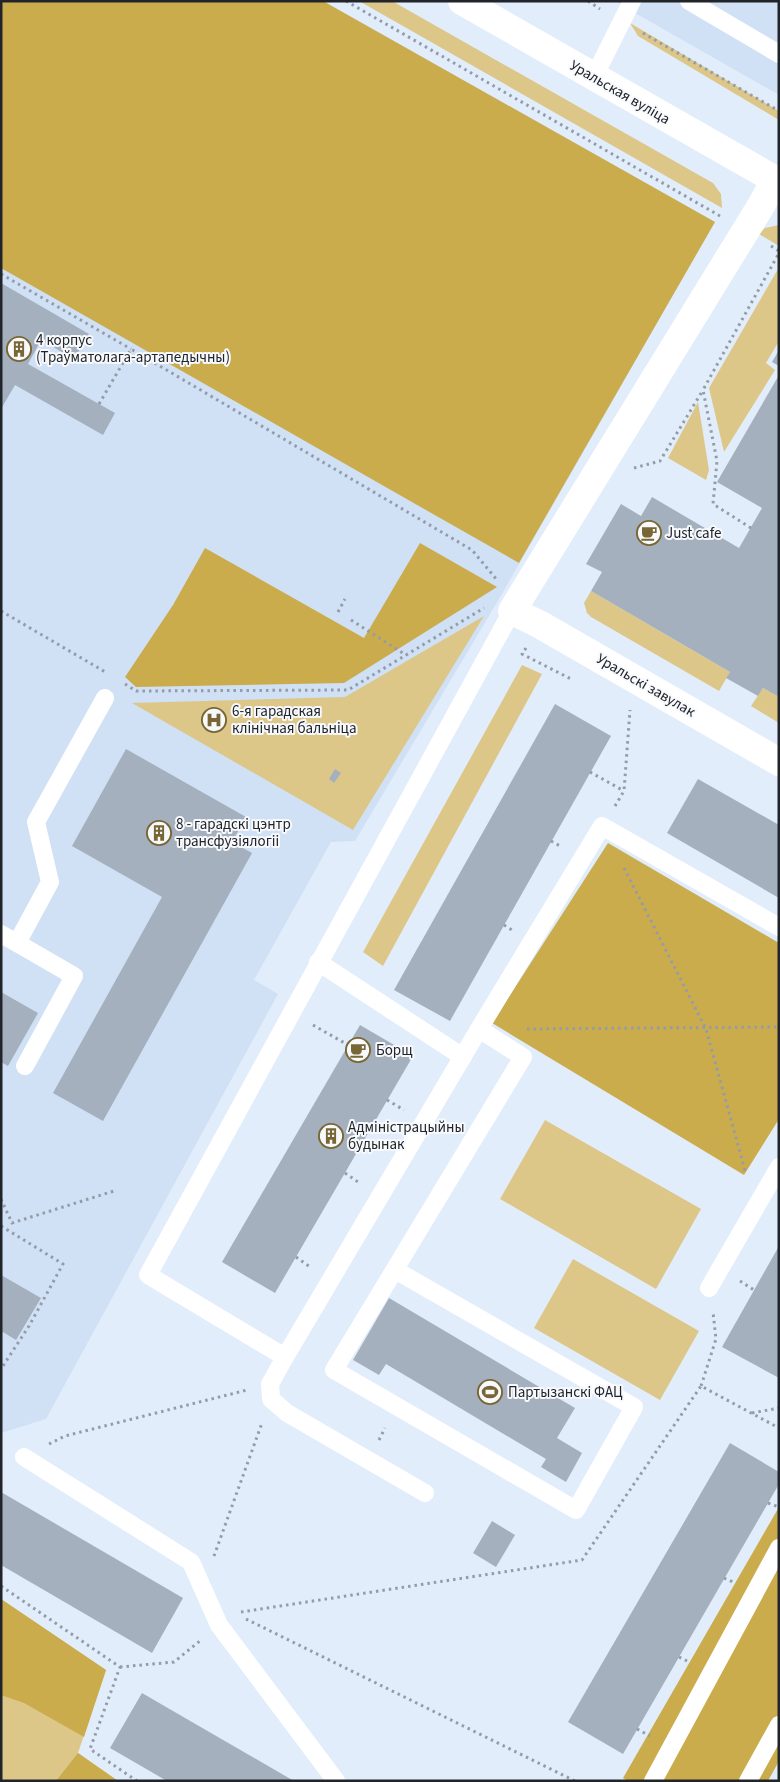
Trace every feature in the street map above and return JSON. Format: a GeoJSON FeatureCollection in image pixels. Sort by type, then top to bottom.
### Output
{"type":"FeatureCollection","features":[{"type":"Feature","properties":{"kind":"street","name":"Уральская вуліца"},"geometry":{"type":"LineString","coordinates":[[462,1],[777,181]]}},
{"type":"Feature","properties":{"kind":"street"},"geometry":{"type":"LineString","coordinates":[[501,607],[777,181]]}},
{"type":"Feature","properties":{"kind":"street","name":"Уральскі завулак"},"geometry":{"type":"LineString","coordinates":[[501,607],[539,624],[779,762]]}},
{"type":"Feature","properties":{"kind":"lane"},"geometry":{"type":"LineString","coordinates":[[594,77],[632,1]]}},
{"type":"Feature","properties":{"kind":"lane"},"geometry":{"type":"LineString","coordinates":[[689,1],[779,54]]}},
{"type":"Feature","properties":{"kind":"lane"},"geometry":{"type":"LineString","coordinates":[[286,1357],[148,1275],[318,962],[501,607]]}},
{"type":"Feature","properties":{"kind":"lane"},"geometry":{"type":"LineString","coordinates":[[17,943],[50,882],[36,822],[105,698]]}},
{"type":"Feature","properties":{"kind":"lane"},"geometry":{"type":"LineString","coordinates":[[425,1493],[287,1413],[271,1392],[286,1357],[479,1029],[602,826],[779,927]]}},
{"type":"Feature","properties":{"kind":"lane"},"geometry":{"type":"LineString","coordinates":[[1,934],[74,976],[25,1066]]}},
{"type":"Feature","properties":{"kind":"lane"},"geometry":{"type":"LineString","coordinates":[[318,962],[463,1057]]}},
{"type":"Feature","properties":{"kind":"lane"},"geometry":{"type":"LineString","coordinates":[[395,1270],[634,1407],[576,1510],[334,1370],[523,1057],[479,1029]]}},
{"type":"Feature","properties":{"kind":"lane"},"geometry":{"type":"LineString","coordinates":[[709,1288],[779,1167]]}},
{"type":"Feature","properties":{"kind":"lane"},"geometry":{"type":"LineString","coordinates":[[24,1457],[191,1562],[219,1625],[336,1781]]}},
{"type":"Feature","properties":{"kind":"lane"},"geometry":{"type":"LineString","coordinates":[[652,1781],[779,1548]]}},
{"type":"Feature","properties":{"kind":"lane"},"geometry":{"type":"LineString","coordinates":[[748,1781],[779,1725]]}},
{"type":"Feature","properties":{"kind":"path"},"geometry":{"type":"LineString","coordinates":[[346,1],[745,230],[779,252],[703,390],[660,461],[633,468]]}},
{"type":"Feature","properties":{"kind":"path"},"geometry":{"type":"LineString","coordinates":[[588,1],[779,111]]}},
{"type":"Feature","properties":{"kind":"path"},"geometry":{"type":"LineString","coordinates":[[1,274],[131,348],[472,550],[498,581]]}},
{"type":"Feature","properties":{"kind":"path"},"geometry":{"type":"LineString","coordinates":[[99,404],[131,348]]}},
{"type":"Feature","properties":{"kind":"path"},"geometry":{"type":"LineString","coordinates":[[703,390],[717,461],[713,504],[751,528]]}},
{"type":"Feature","properties":{"kind":"path"},"geometry":{"type":"LineString","coordinates":[[338,612],[345,599]]}},
{"type":"Feature","properties":{"kind":"path"},"geometry":{"type":"LineString","coordinates":[[123,683],[136,691],[348,690],[406,655],[501,607]]}},
{"type":"Feature","properties":{"kind":"path"},"geometry":{"type":"LineString","coordinates":[[1,611],[108,674]]}},
{"type":"Feature","properties":{"kind":"path"},"geometry":{"type":"LineString","coordinates":[[351,620],[406,655]]}},
{"type":"Feature","properties":{"kind":"path"},"geometry":{"type":"LineString","coordinates":[[539,624],[522,654],[572,679]]}},
{"type":"Feature","properties":{"kind":"path"},"geometry":{"type":"LineString","coordinates":[[638,714],[630,709],[624,791],[602,826],[706,1029],[755,1208]]}},
{"type":"Feature","properties":{"kind":"path"},"geometry":{"type":"LineString","coordinates":[[590,772],[624,791]]}},
{"type":"Feature","properties":{"kind":"path"},"geometry":{"type":"LineString","coordinates":[[291,1013],[348,1045]]}},
{"type":"Feature","properties":{"kind":"path"},"geometry":{"type":"LineString","coordinates":[[479,1029],[779,1028]]}},
{"type":"Feature","properties":{"kind":"path"},"geometry":{"type":"LineString","coordinates":[[1,1199],[12,1223],[114,1191]]}},
{"type":"Feature","properties":{"kind":"path"},"geometry":{"type":"LineString","coordinates":[[1,1226],[64,1264],[1,1370]]}},
{"type":"Feature","properties":{"kind":"path"},"geometry":{"type":"LineString","coordinates":[[575,1781],[234,1613],[582,1560],[702,1386],[716,1339],[709,1288]]}},
{"type":"Feature","properties":{"kind":"path"},"geometry":{"type":"LineString","coordinates":[[702,1386],[779,1428]]}},
{"type":"Feature","properties":{"kind":"path"},"geometry":{"type":"LineString","coordinates":[[24,1457],[65,1436],[271,1392]]}},
{"type":"Feature","properties":{"kind":"path"},"geometry":{"type":"LineString","coordinates":[[203,1589],[271,1392]]}},
{"type":"Feature","properties":{"kind":"path"},"geometry":{"type":"LineString","coordinates":[[752,1414],[779,1408]]}},
{"type":"Feature","properties":{"kind":"path"},"geometry":{"type":"LineString","coordinates":[[768,1503],[779,1507]]}},
{"type":"Feature","properties":{"kind":"path"},"geometry":{"type":"LineString","coordinates":[[1,1586],[120,1667],[174,1662],[219,1625]]}},
{"type":"Feature","properties":{"kind":"path"},"geometry":{"type":"LineString","coordinates":[[120,1667],[90,1749],[137,1781]]}},
{"type":"Feature","properties":{"kind":"shaded area","name":"6-я гарадская клінічная бальніца"},"geometry":{"type":"Polygon","coordinates":[[[1,1],[323,1],[715,222],[499,599],[355,841],[331,842],[254,980],[278,994],[46,1419],[1,1433],[1,1]]]}},
{"type":"Feature","properties":{"kind":"shaded area"},"geometry":{"type":"Polygon","coordinates":[[[1,1],[323,1],[715,222],[519,563],[1,268],[1,1]]]}},
{"type":"Feature","properties":{"kind":"shaded area"},"geometry":{"type":"Polygon","coordinates":[[[359,1],[392,1],[713,183],[721,194],[722,208],[359,1]]]}},
{"type":"Feature","properties":{"kind":"shaded area"},"geometry":{"type":"Polygon","coordinates":[[[616,1],[779,1],[779,95],[628,9],[616,1]]]}},
{"type":"Feature","properties":{"kind":"shaded area"},"geometry":{"type":"Polygon","coordinates":[[[630,23],[779,111],[779,120],[638,36],[630,23]]]}},
{"type":"Feature","properties":{"kind":"shaded area"},"geometry":{"type":"Polygon","coordinates":[[[779,225],[779,246],[759,234],[765,228],[779,225]]]}},
{"type":"Feature","properties":{"kind":"shaded area"},"geometry":{"type":"Polygon","coordinates":[[[778,269],[779,341],[766,363],[775,370],[724,452],[709,388],[778,269]]]}},
{"type":"Feature","properties":{"kind":"shaded area"},"geometry":{"type":"Polygon","coordinates":[[[698,402],[709,470],[706,480],[668,458],[698,402]]]}},
{"type":"Feature","properties":{"kind":"shaded area"},"geometry":{"type":"Polygon","coordinates":[[[420,543],[497,587],[344,683],[136,687],[125,677],[173,605],[205,548],[364,638],[420,543]]]}},
{"type":"Feature","properties":{"kind":"shaded area"},"geometry":{"type":"Polygon","coordinates":[[[591,591],[730,672],[719,691],[591,617],[587,613],[584,603],[591,591]]]}},
{"type":"Feature","properties":{"kind":"shaded area"},"geometry":{"type":"Polygon","coordinates":[[[484,616],[353,830],[132,703],[345,697],[484,616]]]}},
{"type":"Feature","properties":{"kind":"shaded area"},"geometry":{"type":"Polygon","coordinates":[[[522,665],[542,674],[383,966],[363,952],[522,665]]]}},
{"type":"Feature","properties":{"kind":"shaded area"},"geometry":{"type":"Polygon","coordinates":[[[763,688],[779,697],[779,723],[751,706],[763,688]]]}},
{"type":"Feature","properties":{"kind":"shaded area"},"geometry":{"type":"Polygon","coordinates":[[[608,843],[779,943],[779,1119],[744,1175],[492,1023],[608,843]]]}},
{"type":"Feature","properties":{"kind":"shaded area"},"geometry":{"type":"Polygon","coordinates":[[[545,1120],[701,1209],[656,1289],[500,1199],[545,1120]]]}},
{"type":"Feature","properties":{"kind":"shaded area"},"geometry":{"type":"Polygon","coordinates":[[[573,1259],[699,1331],[660,1400],[534,1328],[573,1259]]]}},
{"type":"Feature","properties":{"kind":"shaded area"},"geometry":{"type":"Polygon","coordinates":[[[779,1507],[779,1761],[768,1781],[628,1781],[623,1778],[779,1507]]]}},
{"type":"Feature","properties":{"kind":"shaded area"},"geometry":{"type":"Polygon","coordinates":[[[1,1599],[106,1670],[78,1753],[118,1781],[1,1781],[1,1599]]]}},
{"type":"Feature","properties":{"kind":"shaded area"},"geometry":{"type":"Polygon","coordinates":[[[1,1599],[106,1670],[84,1737],[24,1703],[1,1695],[1,1599]]]}},
{"type":"Feature","properties":{"kind":"shaded area"},"geometry":{"type":"Polygon","coordinates":[[[78,1753],[118,1781],[56,1781],[78,1753]]]}},
{"type":"Feature","properties":{"kind":"building","name":"4 корпус (Траўматолага-артапедычны)"},"geometry":{"type":"Polygon","coordinates":[[[1,283],[89,334],[74,359],[41,340],[28,364],[115,413],[103,435],[15,385],[1,409],[1,283]]]}},
{"type":"Feature","properties":{"kind":"building"},"geometry":{"type":"Polygon","coordinates":[[[779,350],[779,366],[772,362],[779,350]]]}},
{"type":"Feature","properties":{"kind":"building"},"geometry":{"type":"Polygon","coordinates":[[[779,375],[779,697],[763,688],[758,696],[726,678],[730,672],[591,591],[602,572],[586,564],[621,504],[641,516],[652,497],[739,548],[762,508],[717,482],[779,375]]]}},
{"type":"Feature","properties":{"kind":"building"},"geometry":{"type":"Polygon","coordinates":[[[555,704],[611,736],[450,1021],[394,990],[555,704]]]}},
{"type":"Feature","properties":{"kind":"building"},"geometry":{"type":"Polygon","coordinates":[[[126,749],[246,817],[232,842],[252,853],[103,1121],[53,1093],[162,897],[72,846],[126,749]]]}},
{"type":"Feature","properties":{"kind":"building"},"geometry":{"type":"Polygon","coordinates":[[[335,769],[341,773],[334,783],[329,779],[335,769]]]}},
{"type":"Feature","properties":{"kind":"building"},"geometry":{"type":"Polygon","coordinates":[[[698,779],[779,825],[779,898],[667,833],[698,779]]]}},
{"type":"Feature","properties":{"kind":"building"},"geometry":{"type":"Polygon","coordinates":[[[1,992],[38,1013],[8,1066],[1,1062],[1,992]]]}},
{"type":"Feature","properties":{"kind":"building","name":"Адміністрацыйны будынак"},"geometry":{"type":"Polygon","coordinates":[[[360,1025],[413,1056],[275,1293],[222,1262],[360,1025]]]}},
{"type":"Feature","properties":{"kind":"building"},"geometry":{"type":"Polygon","coordinates":[[[779,1246],[779,1378],[722,1347],[779,1246]]]}},
{"type":"Feature","properties":{"kind":"building"},"geometry":{"type":"Polygon","coordinates":[[[1,1275],[41,1298],[16,1340],[3,1332],[1,1335],[1,1275]]]}},
{"type":"Feature","properties":{"kind":"building","name":"Партызанскі ФАЦ"},"geometry":{"type":"Polygon","coordinates":[[[389,1298],[575,1408],[557,1438],[582,1453],[566,1482],[541,1467],[546,1459],[386,1364],[379,1375],[353,1360],[389,1298]]]}},
{"type":"Feature","properties":{"kind":"building"},"geometry":{"type":"Polygon","coordinates":[[[730,1443],[779,1472],[779,1484],[623,1754],[568,1722],[730,1443]]]}},
{"type":"Feature","properties":{"kind":"building"},"geometry":{"type":"Polygon","coordinates":[[[1,1492],[183,1598],[152,1653],[1,1565],[1,1492]]]}},
{"type":"Feature","properties":{"kind":"building"},"geometry":{"type":"Polygon","coordinates":[[[492,1521],[515,1535],[496,1567],[473,1553],[492,1521]]]}},
{"type":"Feature","properties":{"kind":"building"},"geometry":{"type":"Polygon","coordinates":[[[142,1693],[294,1781],[167,1781],[110,1748],[142,1693]]]}},
{"type":"Feature","properties":{"kind":"place","name":"4 корпус (Траўматолага-артапедычны)"},"geometry":{"type":"Point","coordinates":[19,349]}},
{"type":"Feature","properties":{"kind":"place","name":"Just cafe"},"geometry":{"type":"Point","coordinates":[649,533]}},
{"type":"Feature","properties":{"kind":"place","name":"6-я гарадская клінічная бальніца"},"geometry":{"type":"Point","coordinates":[214,720]}},
{"type":"Feature","properties":{"kind":"place","name":"8 - гарадскі цэнтр трансфузіялогіі"},"geometry":{"type":"Point","coordinates":[159,833]}},
{"type":"Feature","properties":{"kind":"place","name":"Борщ"},"geometry":{"type":"Point","coordinates":[358,1050]}},
{"type":"Feature","properties":{"kind":"place","name":"Адміністрацыйны будынак"},"geometry":{"type":"Point","coordinates":[331,1136]}},
{"type":"Feature","properties":{"kind":"place","name":"Партызанскі ФАЦ"},"geometry":{"type":"Point","coordinates":[490,1392]}}]}
